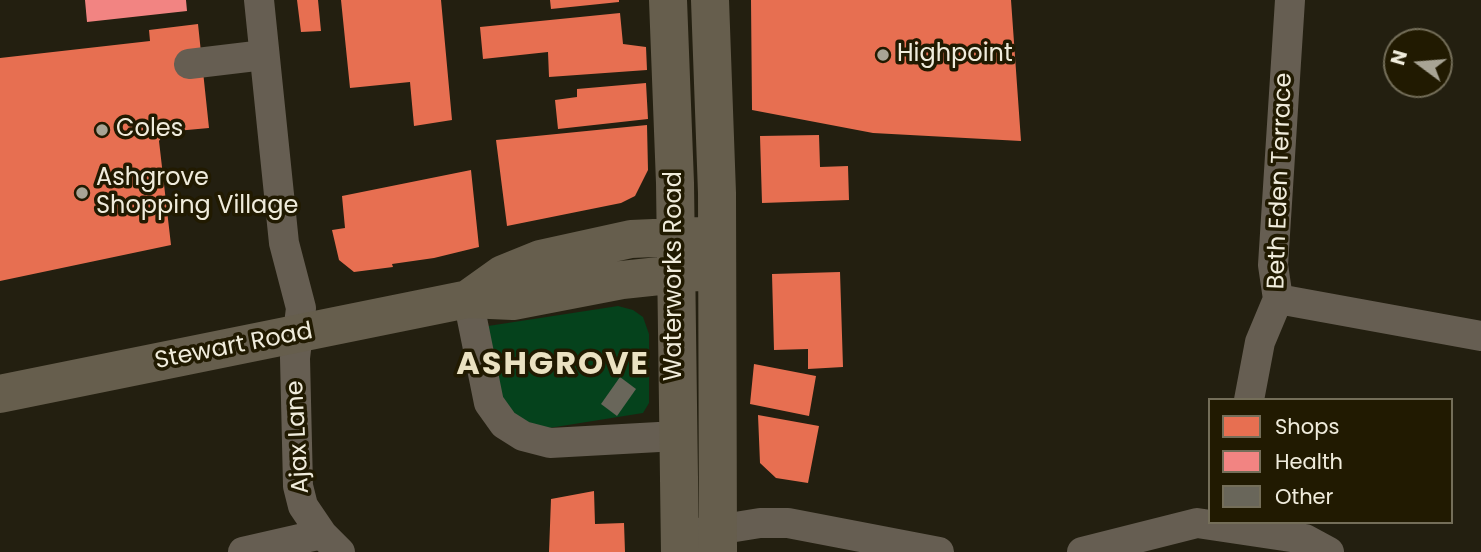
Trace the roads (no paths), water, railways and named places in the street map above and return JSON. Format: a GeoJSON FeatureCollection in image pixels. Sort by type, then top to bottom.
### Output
{"type":"FeatureCollection","features":[{"type":"Feature","properties":{"kind":"main road","name":"Waterworks Road"},"geometry":{"type":"LineString","coordinates":[[668,0],[680,544]]}},
{"type":"Feature","properties":{"kind":"main road","name":"Waterworks Road"},"geometry":{"type":"LineString","coordinates":[[710,0],[716,253],[718,541]]}},
{"type":"Feature","properties":{"kind":"main road","name":"Stewart Road"},"geometry":{"type":"LineString","coordinates":[[468,299],[503,274],[540,259],[631,239],[675,236],[716,253]]}},
{"type":"Feature","properties":{"kind":"main road","name":"Stewart Road"},"geometry":{"type":"LineString","coordinates":[[0,394],[468,299],[513,301],[622,280],[676,274],[716,253]]}},
{"type":"Feature","properties":{"kind":"street","name":"Ajax Lane"},"geometry":{"type":"LineString","coordinates":[[258,0],[284,243],[301,308],[295,358],[298,486],[303,506],[331,543]]}},
{"type":"Feature","properties":{"kind":"street","name":"Beth Eden Terrace"},"geometry":{"type":"LineString","coordinates":[[1249,398],[1260,342],[1278,299],[1273,265],[1290,0]]}},
{"type":"Feature","properties":{"kind":"street"},"geometry":{"type":"LineString","coordinates":[[189,64],[264,55]]}},
{"type":"Feature","properties":{"kind":"street"},"geometry":{"type":"LineString","coordinates":[[468,299],[489,403],[504,424],[523,436],[550,443],[677,436]]}},
{"type":"Feature","properties":{"kind":"street"},"geometry":{"type":"LineString","coordinates":[[1278,299],[1481,336]]}},
{"type":"Feature","properties":{"kind":"street"},"geometry":{"type":"LineString","coordinates":[[680,544],[718,541],[760,523],[788,523],[939,552]]}},
{"type":"Feature","properties":{"kind":"street"},"geometry":{"type":"LineString","coordinates":[[1082,552],[1197,523],[1208,523]]}},
{"type":"Feature","properties":{"kind":"street"},"geometry":{"type":"LineString","coordinates":[[1226,524],[1305,539],[1329,552]]}},
{"type":"Feature","properties":{"kind":"street"},"geometry":{"type":"LineString","coordinates":[[243,552],[331,543]]}},
{"type":"Feature","properties":{"kind":"place","name":"Highpoint"},"geometry":{"type":"Point","coordinates":[883,55]}},
{"type":"Feature","properties":{"kind":"place","name":"Coles"},"geometry":{"type":"Point","coordinates":[102,130]}},
{"type":"Feature","properties":{"kind":"place","name":"Ashgrove Shopping Village"},"geometry":{"type":"Point","coordinates":[82,193]}},
{"type":"Feature","properties":{"kind":"district","name":"ASHGROVE"},"geometry":{"type":"Point","coordinates":[553,366]}}]}
